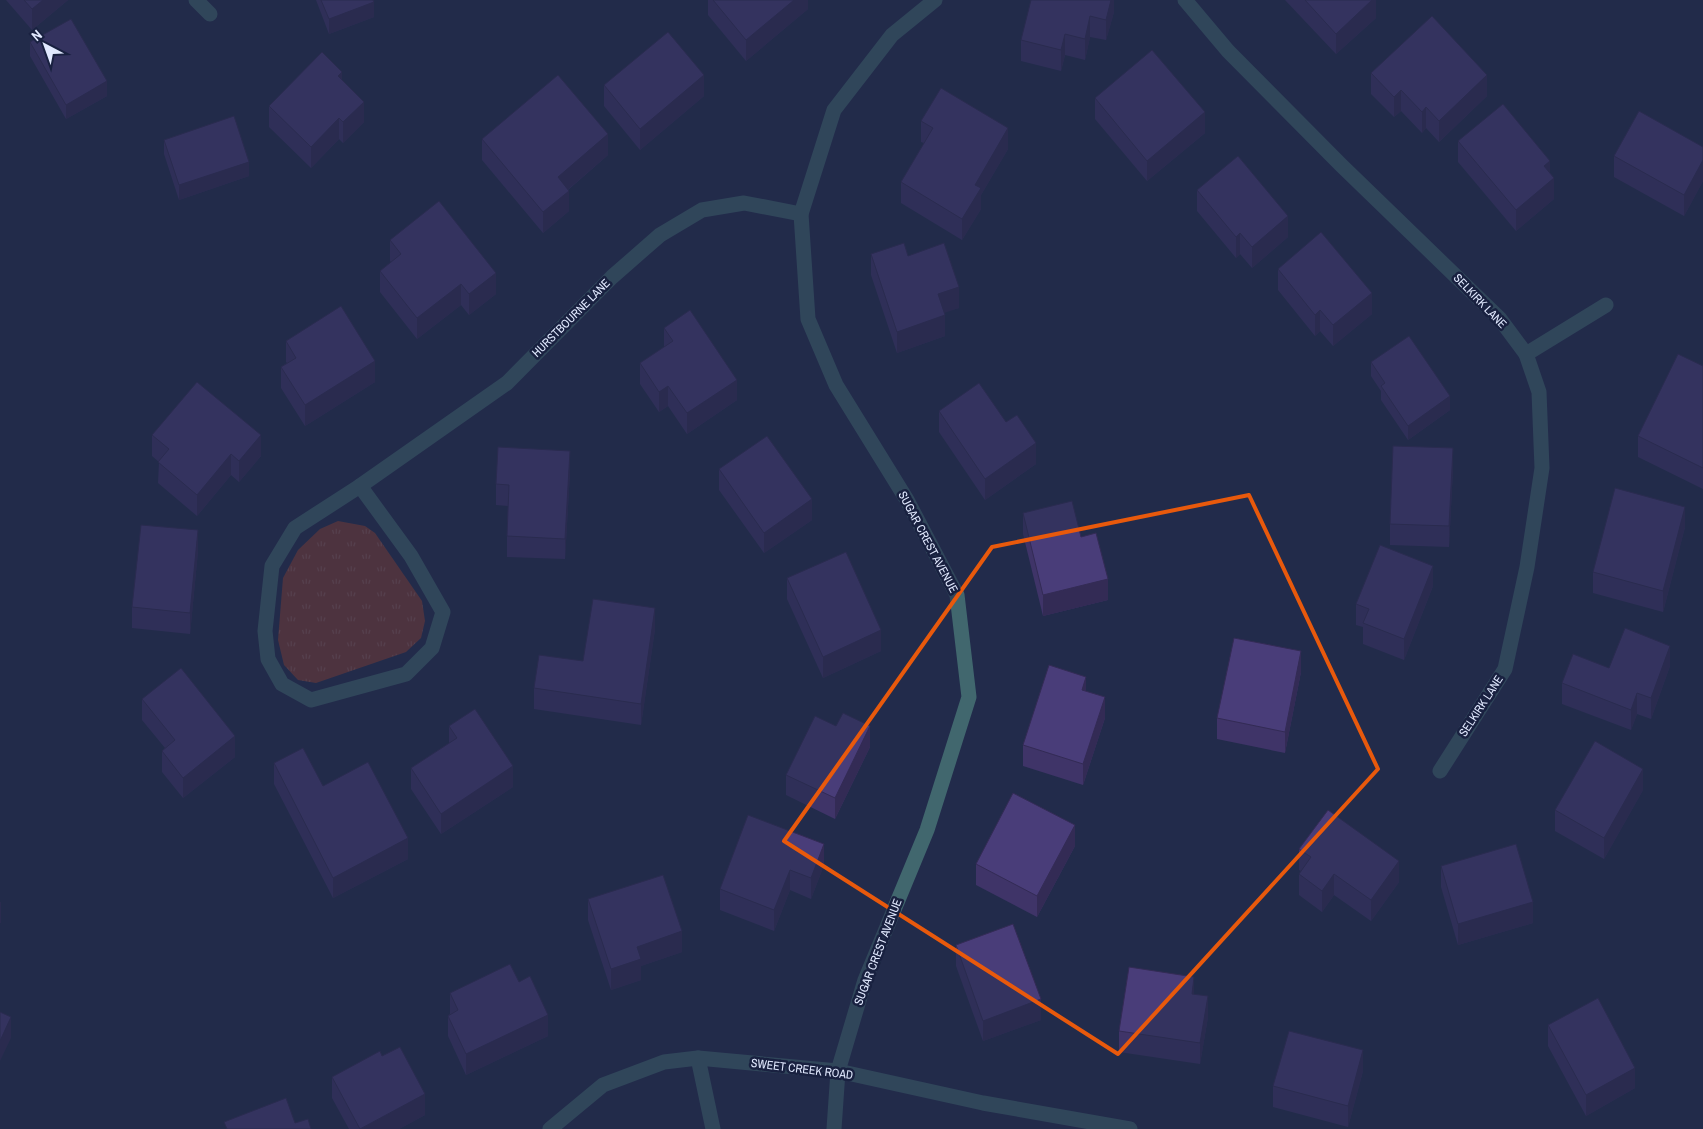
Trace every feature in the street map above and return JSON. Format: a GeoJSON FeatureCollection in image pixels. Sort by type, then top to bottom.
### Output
{"type":"FeatureCollection","features":[{"type":"Feature","properties":{"kind":"street"},"geometry":{"type":"LineString","coordinates":[[196,0],[210,14]]}},
{"type":"Feature","properties":{"kind":"street","name":"SUGAR CREST AVENUE"},"geometry":{"type":"LineString","coordinates":[[834,1129],[838,1071],[865,980],[927,830],[969,697],[957,594],[907,500],[836,385],[808,319],[801,214],[834,110],[892,35],[935,0]]}},
{"type":"Feature","properties":{"kind":"street","name":"SELKIRK LANE"},"geometry":{"type":"LineString","coordinates":[[1185,0],[1242,66],[1500,319],[1526,354],[1539,392],[1542,468],[1527,567],[1505,669],[1440,771]]}},
{"type":"Feature","properties":{"kind":"street","name":"HURSTBOURNE LANE"},"geometry":{"type":"LineString","coordinates":[[360,486],[411,556],[443,612],[432,648],[406,674],[311,700],[282,684],[268,659],[266,631],[272,566],[295,528],[360,486],[508,382],[612,277],[660,235],[702,210],[744,203],[801,214]]}},
{"type":"Feature","properties":{"kind":"street"},"geometry":{"type":"LineString","coordinates":[[1526,354],[1606,305]]}},
{"type":"Feature","properties":{"kind":"street"},"geometry":{"type":"LineString","coordinates":[[698,1058],[713,1129]]}},
{"type":"Feature","properties":{"kind":"street","name":"SWEET CREEK ROAD"},"geometry":{"type":"LineString","coordinates":[[550,1129],[603,1085],[664,1062],[698,1058],[838,1071],[983,1103],[1130,1129]]}},
{"type":"Feature","properties":{"kind":"highlighted area"},"geometry":{"type":"Polygon","coordinates":[[[1249,495],[1378,769],[1118,1054],[784,841],[992,547],[1249,495]]]}},
{"type":"Feature","properties":{"kind":"green space"},"geometry":{"type":"Polygon","coordinates":[[[338,521],[365,526],[375,533],[422,601],[425,621],[421,638],[406,652],[316,683],[298,680],[284,665],[278,640],[283,578],[298,550],[320,529],[338,521]]]}},
{"type":"Feature","properties":{"kind":"building"},"geometry":{"type":"Polygon","coordinates":[[[24,0],[43,0],[32,9],[24,0]]]}},
{"type":"Feature","properties":{"kind":"building"},"geometry":{"type":"Polygon","coordinates":[[[321,0],[373,0],[374,2],[329,19],[321,0]]]}},
{"type":"Feature","properties":{"kind":"building"},"geometry":{"type":"Polygon","coordinates":[[[713,0],[794,0],[746,40],[713,0]]]}},
{"type":"Feature","properties":{"kind":"building"},"geometry":{"type":"Polygon","coordinates":[[[1031,0],[1111,0],[1106,20],[1090,16],[1085,39],[1065,34],[1061,50],[1021,40],[1031,0]]]}},
{"type":"Feature","properties":{"kind":"building"},"geometry":{"type":"Polygon","coordinates":[[[1305,0],[1372,0],[1336,34],[1305,0]]]}},
{"type":"Feature","properties":{"kind":"building"},"geometry":{"type":"Polygon","coordinates":[[[1432,16],[1487,75],[1439,121],[1426,107],[1422,112],[1401,90],[1394,97],[1371,73],[1432,16]]]}},
{"type":"Feature","properties":{"kind":"building"},"geometry":{"type":"Polygon","coordinates":[[[71,19],[107,81],[66,105],[30,42],[71,19]]]}},
{"type":"Feature","properties":{"kind":"building"},"geometry":{"type":"Polygon","coordinates":[[[668,32],[704,75],[640,129],[604,85],[668,32]]]}},
{"type":"Feature","properties":{"kind":"building"},"geometry":{"type":"Polygon","coordinates":[[[1152,50],[1205,112],[1147,161],[1095,98],[1152,50]]]}},
{"type":"Feature","properties":{"kind":"building"},"geometry":{"type":"Polygon","coordinates":[[[322,52],[342,72],[338,76],[364,102],[343,122],[339,118],[311,147],[269,106],[322,52]]]}},
{"type":"Feature","properties":{"kind":"building"},"geometry":{"type":"Polygon","coordinates":[[[558,75],[608,134],[558,177],[569,191],[543,212],[482,139],[558,75]]]}},
{"type":"Feature","properties":{"kind":"building"},"geometry":{"type":"Polygon","coordinates":[[[941,88],[1008,128],[975,185],[981,188],[962,219],[901,182],[933,128],[921,121],[941,88]]]}},
{"type":"Feature","properties":{"kind":"building"},"geometry":{"type":"Polygon","coordinates":[[[1503,104],[1550,161],[1544,166],[1554,178],[1516,210],[1458,141],[1503,104]]]}},
{"type":"Feature","properties":{"kind":"building"},"geometry":{"type":"Polygon","coordinates":[[[1639,111],[1703,147],[1703,160],[1684,195],[1614,156],[1639,111]]]}},
{"type":"Feature","properties":{"kind":"building"},"geometry":{"type":"Polygon","coordinates":[[[234,116],[249,162],[179,185],[164,140],[234,116]]]}},
{"type":"Feature","properties":{"kind":"building"},"geometry":{"type":"Polygon","coordinates":[[[1238,156],[1288,216],[1252,247],[1240,233],[1236,237],[1197,190],[1238,156]]]}},
{"type":"Feature","properties":{"kind":"building"},"geometry":{"type":"Polygon","coordinates":[[[439,201],[496,273],[469,294],[461,284],[417,318],[380,271],[401,254],[390,240],[439,201]]]}},
{"type":"Feature","properties":{"kind":"building"},"geometry":{"type":"Polygon","coordinates":[[[1321,232],[1372,293],[1333,325],[1320,310],[1315,315],[1278,269],[1321,232]]]}},
{"type":"Feature","properties":{"kind":"building"},"geometry":{"type":"Polygon","coordinates":[[[904,243],[908,256],[944,243],[959,287],[938,294],[945,315],[897,332],[871,254],[904,243]]]}},
{"type":"Feature","properties":{"kind":"building"},"geometry":{"type":"Polygon","coordinates":[[[341,306],[375,361],[305,405],[281,367],[296,358],[286,341],[341,306]]]}},
{"type":"Feature","properties":{"kind":"building"},"geometry":{"type":"Polygon","coordinates":[[[690,310],[737,380],[687,413],[668,386],[659,392],[640,363],[673,341],[664,328],[690,310]]]}},
{"type":"Feature","properties":{"kind":"building"},"geometry":{"type":"Polygon","coordinates":[[[1409,336],[1450,396],[1408,426],[1381,386],[1385,383],[1371,362],[1409,336]]]}},
{"type":"Feature","properties":{"kind":"building"},"geometry":{"type":"Polygon","coordinates":[[[1678,354],[1703,366],[1703,468],[1638,436],[1678,354]]]}},
{"type":"Feature","properties":{"kind":"building"},"geometry":{"type":"Polygon","coordinates":[[[197,382],[261,435],[239,461],[231,454],[197,495],[158,462],[169,449],[152,435],[197,382]]]}},
{"type":"Feature","properties":{"kind":"building"},"geometry":{"type":"Polygon","coordinates":[[[979,383],[1006,422],[1017,415],[1036,443],[985,479],[939,411],[979,383]]]}},
{"type":"Feature","properties":{"kind":"building"},"geometry":{"type":"Polygon","coordinates":[[[767,436],[812,499],[764,533],[719,469],[767,436]]]}},
{"type":"Feature","properties":{"kind":"building"},"geometry":{"type":"Polygon","coordinates":[[[1393,446],[1453,448],[1449,526],[1390,524],[1393,446]]]}},
{"type":"Feature","properties":{"kind":"building"},"geometry":{"type":"Polygon","coordinates":[[[498,447],[570,451],[565,539],[507,536],[509,485],[496,484],[498,447]]]}},
{"type":"Feature","properties":{"kind":"building"},"geometry":{"type":"Polygon","coordinates":[[[1615,488],[1685,507],[1663,591],[1593,572],[1615,488]]]}},
{"type":"Feature","properties":{"kind":"building"},"geometry":{"type":"Polygon","coordinates":[[[1072,501],[1081,537],[1096,533],[1108,579],[1043,595],[1023,513],[1072,501]]]}},
{"type":"Feature","properties":{"kind":"building"},"geometry":{"type":"Polygon","coordinates":[[[141,525],[198,530],[190,613],[132,607],[141,525]]]}},
{"type":"Feature","properties":{"kind":"building"},"geometry":{"type":"Polygon","coordinates":[[[1380,545],[1433,566],[1404,639],[1363,623],[1369,609],[1356,604],[1380,545]]]}},
{"type":"Feature","properties":{"kind":"building"},"geometry":{"type":"Polygon","coordinates":[[[846,552],[881,630],[823,657],[787,578],[846,552]]]}},
{"type":"Feature","properties":{"kind":"building"},"geometry":{"type":"Polygon","coordinates":[[[593,599],[655,608],[641,704],[534,688],[539,655],[583,661],[593,599]]]}},
{"type":"Feature","properties":{"kind":"building"},"geometry":{"type":"Polygon","coordinates":[[[1625,628],[1670,646],[1651,698],[1637,693],[1631,710],[1562,683],[1573,654],[1609,668],[1625,628]]]}},
{"type":"Feature","properties":{"kind":"building"},"geometry":{"type":"Polygon","coordinates":[[[1234,638],[1301,651],[1285,732],[1217,718],[1234,638]]]}},
{"type":"Feature","properties":{"kind":"building"},"geometry":{"type":"Polygon","coordinates":[[[1049,665],[1086,677],[1082,690],[1105,697],[1083,764],[1023,745],[1049,665]]]}},
{"type":"Feature","properties":{"kind":"building"},"geometry":{"type":"Polygon","coordinates":[[[181,668],[235,736],[183,778],[162,751],[175,740],[142,699],[181,668]]]}},
{"type":"Feature","properties":{"kind":"building"},"geometry":{"type":"Polygon","coordinates":[[[475,709],[513,766],[441,814],[411,768],[457,738],[449,726],[475,709]]]}},
{"type":"Feature","properties":{"kind":"building"},"geometry":{"type":"Polygon","coordinates":[[[843,713],[870,726],[835,798],[786,775],[815,716],[836,726],[843,713]]]}},
{"type":"Feature","properties":{"kind":"building"},"geometry":{"type":"Polygon","coordinates":[[[1595,741],[1643,769],[1604,838],[1555,810],[1595,741]]]}},
{"type":"Feature","properties":{"kind":"building"},"geometry":{"type":"Polygon","coordinates":[[[303,748],[323,786],[368,762],[408,838],[333,878],[274,763],[303,748]]]}},
{"type":"Feature","properties":{"kind":"building"},"geometry":{"type":"Polygon","coordinates":[[[1013,793],[1075,825],[1037,896],[976,864],[1013,793]]]}},
{"type":"Feature","properties":{"kind":"building"},"geometry":{"type":"Polygon","coordinates":[[[1328,810],[1399,861],[1371,900],[1334,874],[1322,891],[1299,874],[1311,857],[1299,849],[1328,810]]]}},
{"type":"Feature","properties":{"kind":"building"},"geometry":{"type":"Polygon","coordinates":[[[748,815],[824,844],[811,878],[790,870],[774,910],[720,889],[748,815]]]}},
{"type":"Feature","properties":{"kind":"building"},"geometry":{"type":"Polygon","coordinates":[[[1516,844],[1533,902],[1458,924],[1441,866],[1516,844]]]}},
{"type":"Feature","properties":{"kind":"building"},"geometry":{"type":"Polygon","coordinates":[[[663,875],[682,931],[637,947],[641,959],[611,969],[588,899],[663,875]]]}},
{"type":"Feature","properties":{"kind":"building"},"geometry":{"type":"Polygon","coordinates":[[[1013,924],[1041,999],[983,1021],[956,945],[1013,924]]]}},
{"type":"Feature","properties":{"kind":"building"},"geometry":{"type":"Polygon","coordinates":[[[510,964],[519,982],[530,976],[548,1015],[466,1054],[448,1016],[458,1010],[450,993],[510,964]]]}},
{"type":"Feature","properties":{"kind":"building"},"geometry":{"type":"Polygon","coordinates":[[[1129,967],[1194,977],[1192,994],[1208,996],[1200,1043],[1119,1031],[1129,967]]]}},
{"type":"Feature","properties":{"kind":"building"},"geometry":{"type":"Polygon","coordinates":[[[1598,998],[1635,1068],[1586,1095],[1548,1025],[1598,998]]]}},
{"type":"Feature","properties":{"kind":"building"},"geometry":{"type":"Polygon","coordinates":[[[0,1012],[11,1017],[0,1041],[0,1012]]]}},
{"type":"Feature","properties":{"kind":"building"},"geometry":{"type":"Polygon","coordinates":[[[1289,1031],[1363,1050],[1348,1106],[1273,1086],[1289,1031]]]}},
{"type":"Feature","properties":{"kind":"building"},"geometry":{"type":"Polygon","coordinates":[[[400,1047],[425,1094],[360,1129],[332,1077],[380,1051],[382,1056],[400,1047]]]}},
{"type":"Feature","properties":{"kind":"building"},"geometry":{"type":"Polygon","coordinates":[[[286,1098],[295,1123],[308,1119],[311,1129],[227,1129],[224,1122],[286,1098]]]}}]}
